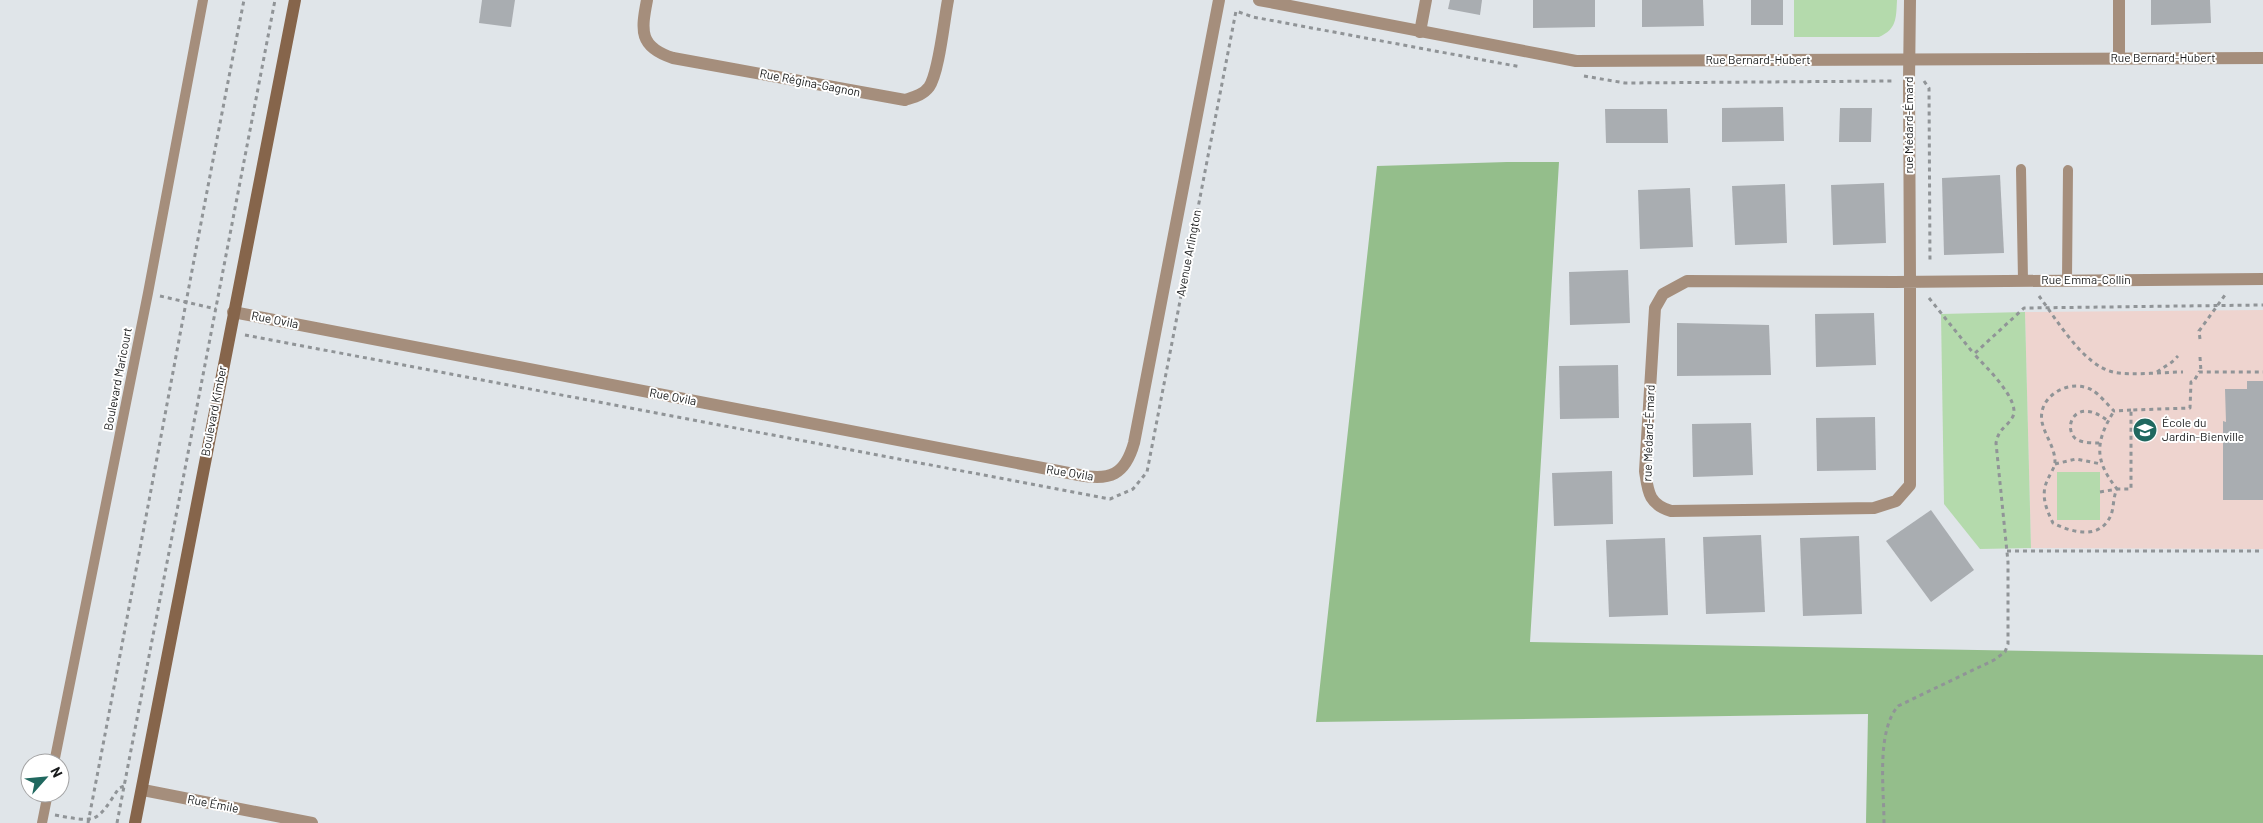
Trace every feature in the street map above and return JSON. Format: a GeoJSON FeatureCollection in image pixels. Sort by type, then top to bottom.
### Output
{"type":"FeatureCollection","features":[{"type":"Feature","properties":{"kind":"street","name":"Boulevard Kimber"},"geometry":{"type":"LineString","coordinates":[[135,823],[143,790],[233,312],[295,0]]}},
{"type":"Feature","properties":{"kind":"street","name":"Rue Régina-Gagnon"},"geometry":{"type":"LineString","coordinates":[[647,0],[642,25],[643,35],[649,46],[660,54],[905,100],[919,96],[929,87],[934,74],[948,0]]}},
{"type":"Feature","properties":{"kind":"street","name":"Avenue Arlington"},"geometry":{"type":"LineString","coordinates":[[1112,475],[1124,466],[1134,444],[1219,0]]}},
{"type":"Feature","properties":{"kind":"street","name":"Rue Bernard-Hubert"},"geometry":{"type":"LineString","coordinates":[[1259,0],[1576,61],[2263,58]]}},
{"type":"Feature","properties":{"kind":"street"},"geometry":{"type":"LineString","coordinates":[[1420,32],[1426,0]]}},
{"type":"Feature","properties":{"kind":"street","name":"rue Médard-Émard"},"geometry":{"type":"LineString","coordinates":[[1910,0],[1909,60],[1910,281],[1910,485],[1896,501],[1874,508],[1671,511],[1660,508],[1648,494],[1645,470],[1655,308],[1663,294],[1687,280],[1910,281]]}},
{"type":"Feature","properties":{"kind":"street"},"geometry":{"type":"LineString","coordinates":[[2119,0],[2119,58]]}},
{"type":"Feature","properties":{"kind":"street","name":"Rue Emma-Collin"},"geometry":{"type":"LineString","coordinates":[[1910,281],[2263,279]]}},
{"type":"Feature","properties":{"kind":"street","name":"Rue Ovila"},"geometry":{"type":"LineString","coordinates":[[233,312],[1092,478],[1112,475]]}},
{"type":"Feature","properties":{"kind":"street","name":"Rue Émile"},"geometry":{"type":"LineString","coordinates":[[143,790],[312,823]]}},
{"type":"Feature","properties":{"kind":"lane","name":"Boulevard Maricourt"},"geometry":{"type":"LineString","coordinates":[[56,753],[148,293],[203,0]]}},
{"type":"Feature","properties":{"kind":"lane"},"geometry":{"type":"LineString","coordinates":[[2021,169],[2023,280]]}},
{"type":"Feature","properties":{"kind":"lane"},"geometry":{"type":"LineString","coordinates":[[2067,280],[2068,170]]}},
{"type":"Feature","properties":{"kind":"lane"},"geometry":{"type":"LineString","coordinates":[[43,818],[46,803]]}},
{"type":"Feature","properties":{"kind":"path"},"geometry":{"type":"LineString","coordinates":[[88,823],[136,576],[184,303],[244,0]]}},
{"type":"Feature","properties":{"kind":"path","name":"Boulevard Kimber"},"geometry":{"type":"LineString","coordinates":[[117,823],[275,0]]}},
{"type":"Feature","properties":{"kind":"path","name":"Avenue Arlington"},"geometry":{"type":"LineString","coordinates":[[1133,489],[1147,472],[1152,450],[1236,11]]}},
{"type":"Feature","properties":{"kind":"path","name":"rue Médard-Émard"},"geometry":{"type":"LineString","coordinates":[[1924,81],[1929,88],[1930,263]]}},
{"type":"Feature","properties":{"kind":"path"},"geometry":{"type":"LineString","coordinates":[[148,293],[216,309]]}},
{"type":"Feature","properties":{"kind":"path"},"geometry":{"type":"LineString","coordinates":[[2200,339],[2199,331],[2225,295]]}},
{"type":"Feature","properties":{"kind":"path"},"geometry":{"type":"LineString","coordinates":[[2039,296],[2088,359],[2100,367],[2114,372],[2183,372]]}},
{"type":"Feature","properties":{"kind":"path"},"geometry":{"type":"LineString","coordinates":[[1884,823],[1884,733],[1891,714],[1898,706],[1994,660],[2005,652],[2008,644],[2007,551],[1996,443],[1998,433],[2013,418],[2015,408],[2011,398],[1929,298]]}},
{"type":"Feature","properties":{"kind":"path"},"geometry":{"type":"LineString","coordinates":[[1974,354],[2024,308],[2263,304]]}},
{"type":"Feature","properties":{"kind":"path","name":"Rue Ovila"},"geometry":{"type":"LineString","coordinates":[[260,338],[1103,499],[1121,496],[1133,489]]}},
{"type":"Feature","properties":{"kind":"path"},"geometry":{"type":"LineString","coordinates":[[2156,372],[2178,356]]}},
{"type":"Feature","properties":{"kind":"path"},"geometry":{"type":"LineString","coordinates":[[2114,411],[2100,443],[2102,464],[2118,489],[2110,518],[2097,529],[2086,533],[2068,531],[2053,523],[2046,509],[2045,485],[2055,464],[2053,448],[2042,420],[2045,405],[2051,394],[2070,386],[2084,387],[2094,390],[2100,399],[2114,411],[2190,408],[2191,382],[2201,372],[2200,357]]}},
{"type":"Feature","properties":{"kind":"path"},"geometry":{"type":"LineString","coordinates":[[2201,372],[2263,372]]}},
{"type":"Feature","properties":{"kind":"path"},"geometry":{"type":"LineString","coordinates":[[2100,443],[2087,442],[2076,438],[2072,432],[2072,419],[2075,414],[2083,410],[2090,410],[2097,412],[2108,421]]}},
{"type":"Feature","properties":{"kind":"path"},"geometry":{"type":"LineString","coordinates":[[2100,492],[2118,489],[2132,490],[2131,410]]}},
{"type":"Feature","properties":{"kind":"path"},"geometry":{"type":"LineString","coordinates":[[2055,464],[2076,459],[2102,464]]}},
{"type":"Feature","properties":{"kind":"path"},"geometry":{"type":"LineString","coordinates":[[2007,551],[2263,551]]}},
{"type":"Feature","properties":{"kind":"path"},"geometry":{"type":"LineString","coordinates":[[43,818],[90,822],[101,817],[119,788],[124,786]]}},
{"type":"Feature","properties":{"kind":"shaded area","name":"École du Jardin-Bienville"},"geometry":{"type":"Polygon","coordinates":[[[2263,310],[2263,549],[2031,548],[2025,312],[2263,310]]]}},
{"type":"Feature","properties":{"kind":"green space"},"geometry":{"type":"Polygon","coordinates":[[[1794,0],[1897,0],[1896,18],[1892,27],[1879,37],[1794,37],[1794,0]]]}},
{"type":"Feature","properties":{"kind":"green space"},"geometry":{"type":"Polygon","coordinates":[[[1559,162],[1530,642],[2263,655],[2263,823],[1866,823],[1868,714],[1316,722],[1377,166],[1559,162]]]}},
{"type":"Feature","properties":{"kind":"green space"},"geometry":{"type":"Polygon","coordinates":[[[2025,312],[2031,548],[1980,549],[1944,504],[1941,314],[2025,312]]]}},
{"type":"Feature","properties":{"kind":"green space"},"geometry":{"type":"Polygon","coordinates":[[[2057,472],[2100,472],[2100,520],[2057,520],[2057,472]]]}},
{"type":"Feature","properties":{"kind":"building"},"geometry":{"type":"Polygon","coordinates":[[[482,0],[515,0],[511,27],[479,23],[482,0]]]}},
{"type":"Feature","properties":{"kind":"building"},"geometry":{"type":"Polygon","coordinates":[[[1450,0],[1482,0],[1480,15],[1448,9],[1450,0]]]}},
{"type":"Feature","properties":{"kind":"building"},"geometry":{"type":"Polygon","coordinates":[[[1533,0],[1595,0],[1595,27],[1533,28],[1533,0]]]}},
{"type":"Feature","properties":{"kind":"building"},"geometry":{"type":"Polygon","coordinates":[[[1642,0],[1703,0],[1704,26],[1642,27],[1642,0]]]}},
{"type":"Feature","properties":{"kind":"building"},"geometry":{"type":"Polygon","coordinates":[[[1751,0],[1783,0],[1783,25],[1751,25],[1751,0]]]}},
{"type":"Feature","properties":{"kind":"building"},"geometry":{"type":"Polygon","coordinates":[[[2151,0],[2210,0],[2211,23],[2151,25],[2151,0]]]}},
{"type":"Feature","properties":{"kind":"building"},"geometry":{"type":"Polygon","coordinates":[[[1783,107],[1784,141],[1722,142],[1722,108],[1783,107]]]}},
{"type":"Feature","properties":{"kind":"building"},"geometry":{"type":"Polygon","coordinates":[[[1840,108],[1872,108],[1871,142],[1839,142],[1840,108]]]}},
{"type":"Feature","properties":{"kind":"building"},"geometry":{"type":"Polygon","coordinates":[[[1605,109],[1667,109],[1668,143],[1606,143],[1605,109]]]}},
{"type":"Feature","properties":{"kind":"building"},"geometry":{"type":"Polygon","coordinates":[[[2000,175],[2004,253],[1944,255],[1942,178],[2000,175]]]}},
{"type":"Feature","properties":{"kind":"building"},"geometry":{"type":"Polygon","coordinates":[[[1884,183],[1886,243],[1833,245],[1831,185],[1884,183]]]}},
{"type":"Feature","properties":{"kind":"building"},"geometry":{"type":"Polygon","coordinates":[[[1785,184],[1787,243],[1735,245],[1732,186],[1785,184]]]}},
{"type":"Feature","properties":{"kind":"building"},"geometry":{"type":"Polygon","coordinates":[[[1690,188],[1693,247],[1640,249],[1638,190],[1690,188]]]}},
{"type":"Feature","properties":{"kind":"building"},"geometry":{"type":"Polygon","coordinates":[[[1628,270],[1630,323],[1570,325],[1569,272],[1628,270]]]}},
{"type":"Feature","properties":{"kind":"building"},"geometry":{"type":"Polygon","coordinates":[[[1874,313],[1876,365],[1816,367],[1815,314],[1874,313]]]}},
{"type":"Feature","properties":{"kind":"building"},"geometry":{"type":"Polygon","coordinates":[[[1677,323],[1769,325],[1771,375],[1677,376],[1677,323]]]}},
{"type":"Feature","properties":{"kind":"building"},"geometry":{"type":"Polygon","coordinates":[[[1618,365],[1619,418],[1560,419],[1559,366],[1618,365]]]}},
{"type":"Feature","properties":{"kind":"building"},"geometry":{"type":"Polygon","coordinates":[[[2247,381],[2263,381],[2263,500],[2223,500],[2223,421],[2226,422],[2225,389],[2247,389],[2247,381]]]}},
{"type":"Feature","properties":{"kind":"building"},"geometry":{"type":"Polygon","coordinates":[[[1875,417],[1876,470],[1817,471],[1816,418],[1875,417]]]}},
{"type":"Feature","properties":{"kind":"building"},"geometry":{"type":"Polygon","coordinates":[[[1751,423],[1753,475],[1693,477],[1692,424],[1751,423]]]}},
{"type":"Feature","properties":{"kind":"building"},"geometry":{"type":"Polygon","coordinates":[[[1612,471],[1613,524],[1554,526],[1552,473],[1612,471]]]}},
{"type":"Feature","properties":{"kind":"building"},"geometry":{"type":"Polygon","coordinates":[[[1931,510],[1974,570],[1931,602],[1886,541],[1931,510]]]}},
{"type":"Feature","properties":{"kind":"building"},"geometry":{"type":"Polygon","coordinates":[[[1761,535],[1765,612],[1706,614],[1703,537],[1761,535]]]}},
{"type":"Feature","properties":{"kind":"building"},"geometry":{"type":"Polygon","coordinates":[[[1859,536],[1862,614],[1803,616],[1800,538],[1859,536]]]}},
{"type":"Feature","properties":{"kind":"building"},"geometry":{"type":"Polygon","coordinates":[[[1665,538],[1668,615],[1609,617],[1606,540],[1665,538]]]}},
{"type":"Feature","properties":{"kind":"place","name":"École du Jardin-Bienville"},"geometry":{"type":"Point","coordinates":[2145,430]}}]}
